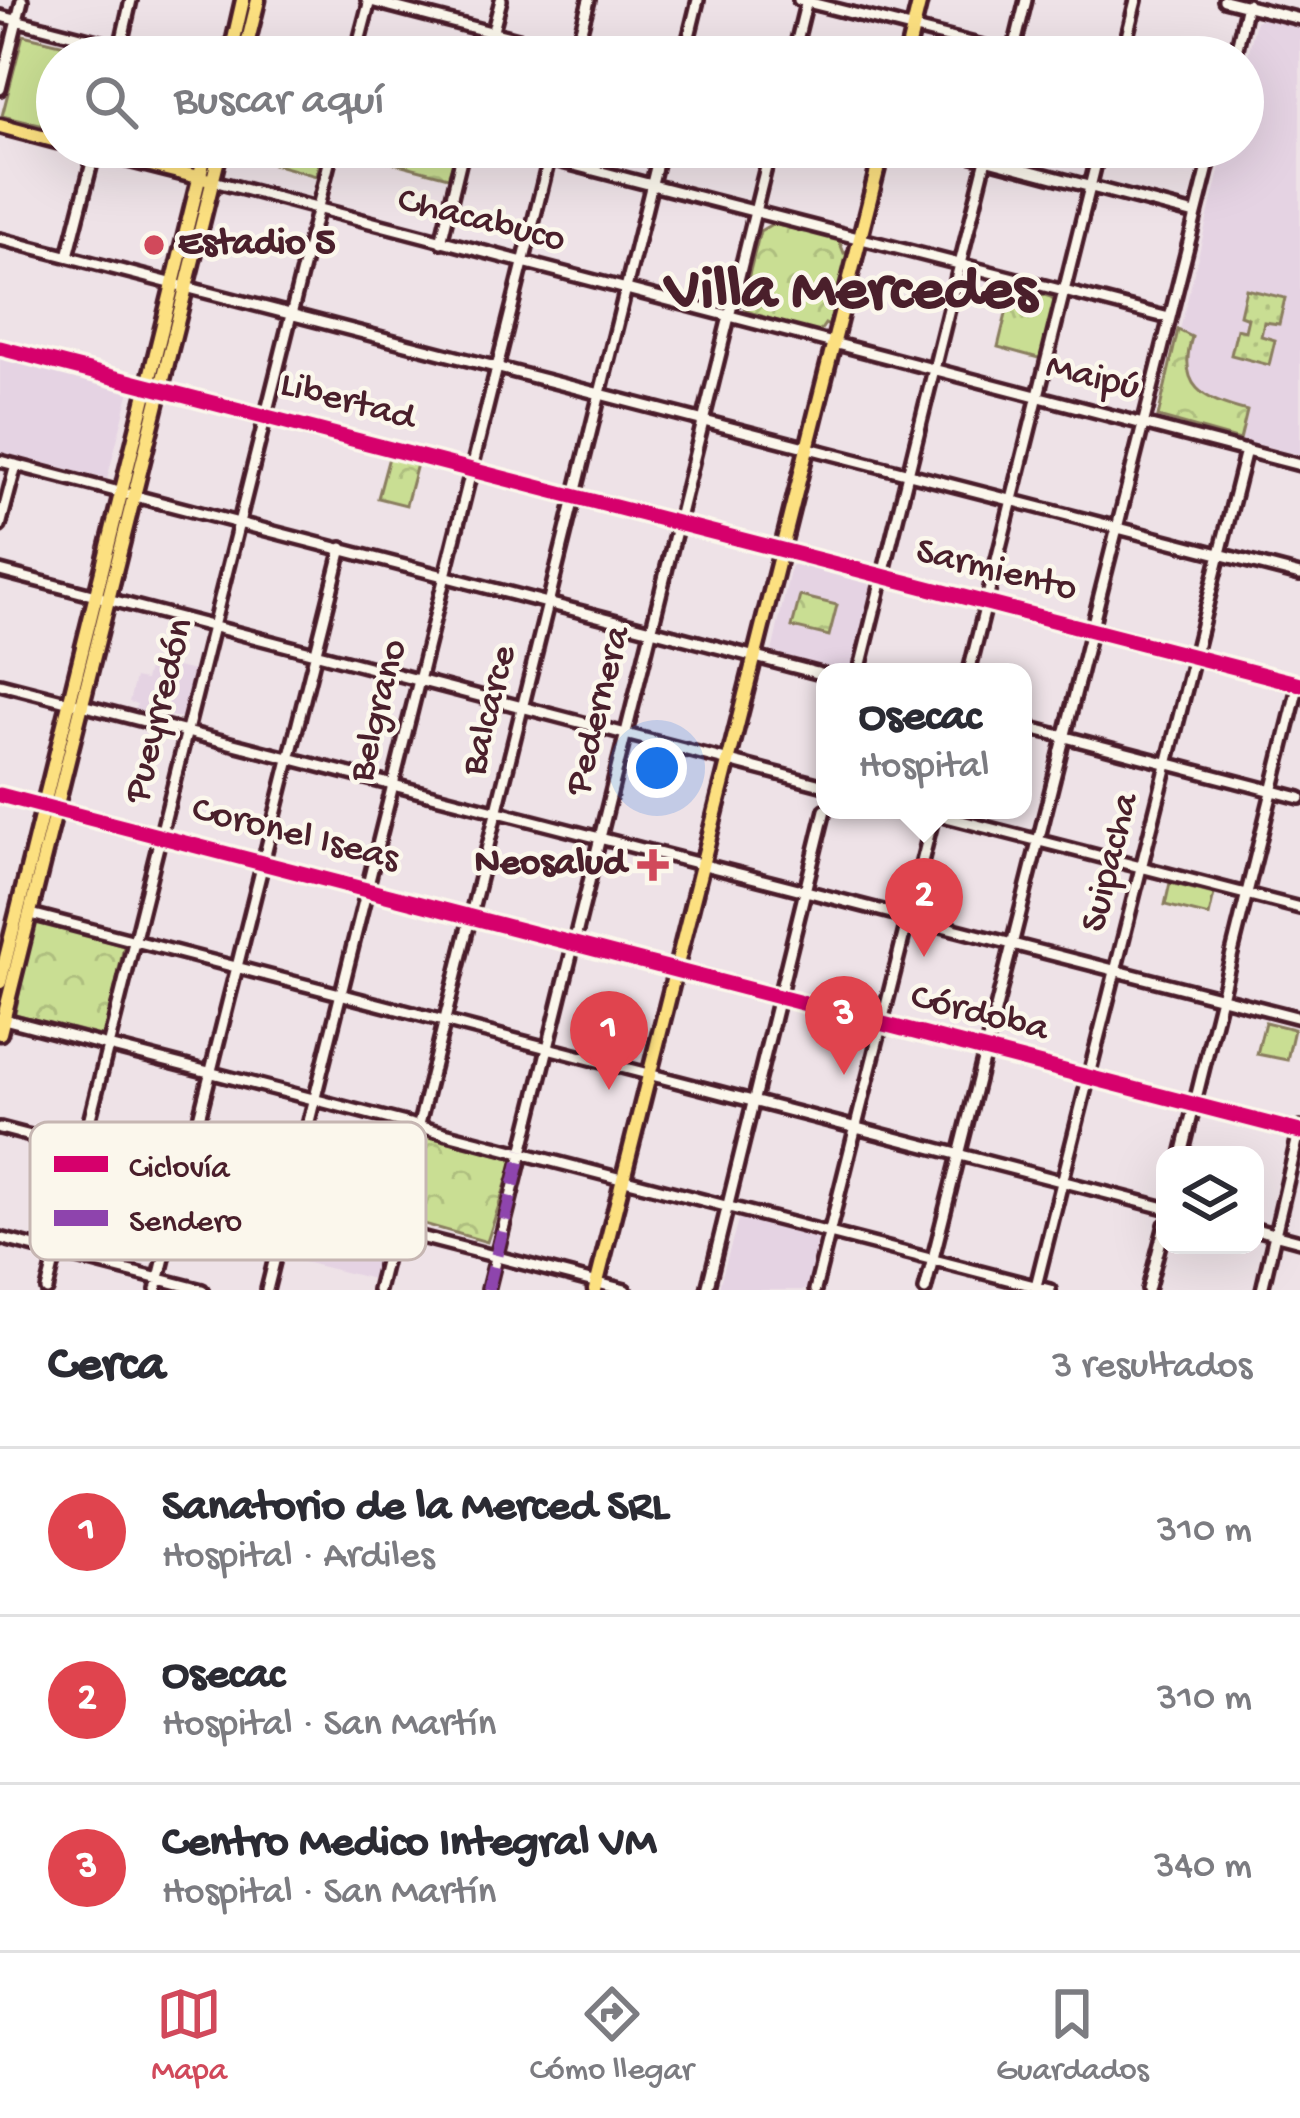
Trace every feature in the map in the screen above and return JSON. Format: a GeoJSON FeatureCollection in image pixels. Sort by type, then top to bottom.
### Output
{"type":"FeatureCollection","features":[{"type":"Feature","properties":{"kind":"main road"},"geometry":{"type":"LineString","coordinates":[[235,36],[243,0]]}},
{"type":"Feature","properties":{"kind":"main road"},"geometry":{"type":"LineString","coordinates":[[249,36],[257,0]]}},
{"type":"Feature","properties":{"kind":"main road"},"geometry":{"type":"LineString","coordinates":[[911,36],[920,0]]}},
{"type":"Feature","properties":{"kind":"main road"},"geometry":{"type":"LineString","coordinates":[[0,126],[36,135]]}},
{"type":"Feature","properties":{"kind":"main road","name":"Chacabuco"},"geometry":{"type":"LineString","coordinates":[[165,168],[206,179]]}},
{"type":"Feature","properties":{"kind":"main road"},"geometry":{"type":"LineString","coordinates":[[206,168],[206,179]]}},
{"type":"Feature","properties":{"kind":"main road"},"geometry":{"type":"LineString","coordinates":[[1,1024],[50,808],[211,168]]}},
{"type":"Feature","properties":{"kind":"main road"},"geometry":{"type":"LineString","coordinates":[[596,1286],[878,168]]}},
{"type":"Feature","properties":{"kind":"main road"},"geometry":{"type":"LineString","coordinates":[[0,905],[25,912]]}},
{"type":"Feature","properties":{"kind":"main road"},"geometry":{"type":"LineString","coordinates":[[0,982],[25,912]]}},
{"type":"Feature","properties":{"kind":"street"},"geometry":{"type":"LineString","coordinates":[[0,89],[22,0]]}},
{"type":"Feature","properties":{"kind":"street"},"geometry":{"type":"LineString","coordinates":[[123,36],[131,0]]}},
{"type":"Feature","properties":{"kind":"street"},"geometry":{"type":"LineString","coordinates":[[360,36],[369,0],[506,36]]}},
{"type":"Feature","properties":{"kind":"street"},"geometry":{"type":"LineString","coordinates":[[491,36],[500,0]]}},
{"type":"Feature","properties":{"kind":"street"},"geometry":{"type":"LineString","coordinates":[[583,36],[589,0]]}},
{"type":"Feature","properties":{"kind":"street"},"geometry":{"type":"LineString","coordinates":[[689,36],[698,0]]}},
{"type":"Feature","properties":{"kind":"street"},"geometry":{"type":"LineString","coordinates":[[1017,36],[1026,0]]}},
{"type":"Feature","properties":{"kind":"street"},"geometry":{"type":"LineString","coordinates":[[1127,36],[1136,0]]}},
{"type":"Feature","properties":{"kind":"street"},"geometry":{"type":"LineString","coordinates":[[1224,0],[1300,19]]}},
{"type":"Feature","properties":{"kind":"street"},"geometry":{"type":"LineString","coordinates":[[797,36],[804,1],[942,36]]}},
{"type":"Feature","properties":{"kind":"street"},"geometry":{"type":"LineString","coordinates":[[1240,36],[1248,3]]}},
{"type":"Feature","properties":{"kind":"street"},"geometry":{"type":"LineString","coordinates":[[0,16],[66,36]]}},
{"type":"Feature","properties":{"kind":"street"},"geometry":{"type":"LineString","coordinates":[[68,256],[90,168]]}},
{"type":"Feature","properties":{"kind":"street","name":"Pueyrredón"},"geometry":{"type":"LineString","coordinates":[[89,1122],[328,168]]}},
{"type":"Feature","properties":{"kind":"street"},"geometry":{"type":"LineString","coordinates":[[441,242],[459,168]]}},
{"type":"Feature","properties":{"kind":"street","name":"Belgrano"},"geometry":{"type":"LineString","coordinates":[[309,1122],[547,168]]}},
{"type":"Feature","properties":{"kind":"street"},"geometry":{"type":"LineString","coordinates":[[598,168],[1168,319]]}},
{"type":"Feature","properties":{"kind":"street","name":"Balcarce"},"geometry":{"type":"LineString","coordinates":[[420,1122],[655,168]]}},
{"type":"Feature","properties":{"kind":"street","name":"Pedernera"},"geometry":{"type":"LineString","coordinates":[[488,1290],[765,168]]}},
{"type":"Feature","properties":{"kind":"street"},"geometry":{"type":"LineString","coordinates":[[861,663],[984,168]]}},
{"type":"Feature","properties":{"kind":"street"},"geometry":{"type":"LineString","coordinates":[[1033,168],[1195,214]]}},
{"type":"Feature","properties":{"kind":"street"},"geometry":{"type":"LineString","coordinates":[[971,663],[1095,168]]}},
{"type":"Feature","properties":{"kind":"street"},"geometry":{"type":"LineString","coordinates":[[925,1290],[1207,168]]}},
{"type":"Feature","properties":{"kind":"street","name":"Chacabuco"},"geometry":{"type":"LineString","coordinates":[[206,179],[729,317]]}},
{"type":"Feature","properties":{"kind":"street"},"geometry":{"type":"LineString","coordinates":[[0,238],[1300,575]]}},
{"type":"Feature","properties":{"kind":"street","name":"Maipú"},"geometry":{"type":"LineString","coordinates":[[729,317],[1300,465]]}},
{"type":"Feature","properties":{"kind":"street","name":"Libertad"},"geometry":{"type":"LineString","coordinates":[[0,348],[677,524]]}},
{"type":"Feature","properties":{"kind":"street","name":"Suipacha"},"geometry":{"type":"LineString","coordinates":[[1035,1288],[1246,450]]}},
{"type":"Feature","properties":{"kind":"street"},"geometry":{"type":"LineString","coordinates":[[0,461],[816,673]]}},
{"type":"Feature","properties":{"kind":"street"},"geometry":{"type":"LineString","coordinates":[[0,526],[16,465]]}},
{"type":"Feature","properties":{"kind":"street","name":"Sarmiento"},"geometry":{"type":"LineString","coordinates":[[677,524],[1300,682]]}},
{"type":"Feature","properties":{"kind":"street"},"geometry":{"type":"LineString","coordinates":[[199,1122],[341,548]]}},
{"type":"Feature","properties":{"kind":"street"},"geometry":{"type":"LineString","coordinates":[[0,571],[816,784]]}},
{"type":"Feature","properties":{"kind":"street"},"geometry":{"type":"LineString","coordinates":[[1184,1146],[1300,682]]}},
{"type":"Feature","properties":{"kind":"street"},"geometry":{"type":"LineString","coordinates":[[0,684],[1300,1018]]}},
{"type":"Feature","properties":{"kind":"street"},"geometry":{"type":"LineString","coordinates":[[1032,727],[1300,798]]}},
{"type":"Feature","properties":{"kind":"street","name":"Coronel Iseas"},"geometry":{"type":"LineString","coordinates":[[0,795],[573,942]]}},
{"type":"Feature","properties":{"kind":"street"},"geometry":{"type":"LineString","coordinates":[[707,1290],[823,819]]}},
{"type":"Feature","properties":{"kind":"street"},"geometry":{"type":"LineString","coordinates":[[815,1290],[932,819]]}},
{"type":"Feature","properties":{"kind":"street"},"geometry":{"type":"LineString","coordinates":[[959,819],[1300,908]]}},
{"type":"Feature","properties":{"kind":"street"},"geometry":{"type":"LineString","coordinates":[[25,912],[1156,1206]]}},
{"type":"Feature","properties":{"kind":"street","name":"Córdoba"},"geometry":{"type":"LineString","coordinates":[[573,942],[1300,1131]]}},
{"type":"Feature","properties":{"kind":"street"},"geometry":{"type":"LineString","coordinates":[[1,1024],[212,1071],[407,1122]]}},
{"type":"Feature","properties":{"kind":"street"},"geometry":{"type":"LineString","coordinates":[[0,1127],[30,1135]]}},
{"type":"Feature","properties":{"kind":"street"},"geometry":{"type":"LineString","coordinates":[[426,1127],[1050,1290]]}},
{"type":"Feature","properties":{"kind":"street"},"geometry":{"type":"LineString","coordinates":[[1262,1290],[1300,1131]]}},
{"type":"Feature","properties":{"kind":"street"},"geometry":{"type":"LineString","coordinates":[[1264,1231],[1300,1241]]}},
{"type":"Feature","properties":{"kind":"street"},"geometry":{"type":"LineString","coordinates":[[426,1237],[596,1286],[626,1290]]}},
{"type":"Feature","properties":{"kind":"street"},"geometry":{"type":"LineString","coordinates":[[0,1238],[30,1246]]}},
{"type":"Feature","properties":{"kind":"street"},"geometry":{"type":"LineString","coordinates":[[1148,1290],[1157,1254]]}},
{"type":"Feature","properties":{"kind":"street","name":"Pueyrredón"},"geometry":{"type":"LineString","coordinates":[[47,1290],[54,1260]]}},
{"type":"Feature","properties":{"kind":"street"},"geometry":{"type":"LineString","coordinates":[[82,1260],[158,1284],[202,1290]]}},
{"type":"Feature","properties":{"kind":"street","name":"Belgrano"},"geometry":{"type":"LineString","coordinates":[[267,1290],[275,1260]]}},
{"type":"Feature","properties":{"kind":"street","name":"Balcarce"},"geometry":{"type":"LineString","coordinates":[[378,1290],[386,1260]]}},
{"type":"Feature","properties":{"kind":"shaded area"},"geometry":{"type":"Polygon","coordinates":[[[1263,18],[1300,28],[1300,455],[1240,440],[1246,411],[1213,400],[1193,384],[1185,366],[1192,337],[1180,330],[1220,168],[1264,168],[1264,36],[1253,36],[1256,21],[1263,18]]]}},
{"type":"Feature","properties":{"kind":"shaded area"},"geometry":{"type":"Polygon","coordinates":[[[0,357],[130,390],[107,479],[0,452],[0,357]]]}},
{"type":"Feature","properties":{"kind":"shaded area"},"geometry":{"type":"Polygon","coordinates":[[[791,566],[869,583],[873,589],[852,663],[816,663],[772,652],[791,566]]]}},
{"type":"Feature","properties":{"kind":"shaded area"},"geometry":{"type":"Polygon","coordinates":[[[150,661],[194,671],[182,718],[135,710],[137,704],[129,702],[135,678],[145,680],[150,661]]]}},
{"type":"Feature","properties":{"kind":"shaded area"},"geometry":{"type":"Polygon","coordinates":[[[739,1217],[818,1237],[809,1290],[718,1290],[739,1217]]]}},
{"type":"Feature","properties":{"kind":"shaded area"},"geometry":{"type":"Polygon","coordinates":[[[295,1260],[376,1260],[373,1279],[295,1260]]]}},
{"type":"Feature","properties":{"kind":"green space"},"geometry":{"type":"Polygon","coordinates":[[[23,35],[36,38],[36,124],[2,116],[23,35]]]}},
{"type":"Feature","properties":{"kind":"green space"},"geometry":{"type":"Polygon","coordinates":[[[287,168],[318,168],[316,176],[287,168]]]}},
{"type":"Feature","properties":{"kind":"green space"},"geometry":{"type":"Polygon","coordinates":[[[413,168],[451,168],[448,177],[413,168]]]}},
{"type":"Feature","properties":{"kind":"green space"},"geometry":{"type":"Polygon","coordinates":[[[772,224],[838,238],[844,253],[849,252],[832,328],[825,324],[818,334],[746,311],[742,303],[760,231],[772,224]]]}},
{"type":"Feature","properties":{"kind":"green space"},"geometry":{"type":"Polygon","coordinates":[[[1013,286],[1051,297],[1055,303],[1042,359],[998,347],[1013,286]]]}},
{"type":"Feature","properties":{"kind":"green space"},"geometry":{"type":"Polygon","coordinates":[[[1246,289],[1285,298],[1279,324],[1264,322],[1261,336],[1275,340],[1269,365],[1231,355],[1237,329],[1245,331],[1248,318],[1240,315],[1246,289]]]}},
{"type":"Feature","properties":{"kind":"green space"},"geometry":{"type":"Polygon","coordinates":[[[1178,330],[1192,337],[1188,368],[1197,388],[1247,411],[1240,440],[1158,417],[1178,330]]]}},
{"type":"Feature","properties":{"kind":"green space"},"geometry":{"type":"Polygon","coordinates":[[[389,457],[417,464],[406,505],[378,498],[389,457]]]}},
{"type":"Feature","properties":{"kind":"green space"},"geometry":{"type":"Polygon","coordinates":[[[800,596],[837,605],[829,636],[792,627],[800,596]]]}},
{"type":"Feature","properties":{"kind":"green space"},"geometry":{"type":"Polygon","coordinates":[[[1170,883],[1214,894],[1209,916],[1165,905],[1170,883]]]}},
{"type":"Feature","properties":{"kind":"green space"},"geometry":{"type":"Polygon","coordinates":[[[38,921],[124,946],[105,1037],[15,1014],[33,925],[38,921]]]}},
{"type":"Feature","properties":{"kind":"green space"},"geometry":{"type":"Polygon","coordinates":[[[1265,1022],[1294,1029],[1287,1060],[1257,1054],[1265,1022]]]}},
{"type":"Feature","properties":{"kind":"green space"},"geometry":{"type":"Polygon","coordinates":[[[426,1136],[514,1159],[487,1242],[426,1225],[426,1136]]]}},
{"type":"Feature","properties":{"kind":"marked path"},"geometry":{"type":"LineString","coordinates":[[488,1290],[522,1150]]}},
{"type":"Feature","properties":{"kind":"cycle path"},"geometry":{"type":"LineString","coordinates":[[0,348],[1300,684]]}},
{"type":"Feature","properties":{"kind":"cycle path"},"geometry":{"type":"LineString","coordinates":[[0,795],[1300,1132]]}},
{"type":"Feature","properties":{"kind":"place","name":"Estadio 5"},"geometry":{"type":"Point","coordinates":[154,245]}},
{"type":"Feature","properties":{"kind":"place","name":"Neosalud"},"geometry":{"type":"Point","coordinates":[653,865]}},
{"type":"Feature","properties":{"kind":"place","name":"Osecac"},"geometry":{"type":"Point","coordinates":[924,957]}},
{"type":"Feature","properties":{"kind":"place","name":"Centro Medico Integral VM"},"geometry":{"type":"Point","coordinates":[844,1075]}},
{"type":"Feature","properties":{"kind":"place","name":"Sanatorio de la Merced SRL"},"geometry":{"type":"Point","coordinates":[609,1090]}},
{"type":"Feature","properties":{"kind":"district","name":"Villa Mercedes"},"geometry":{"type":"Point","coordinates":[851,293]}}]}
